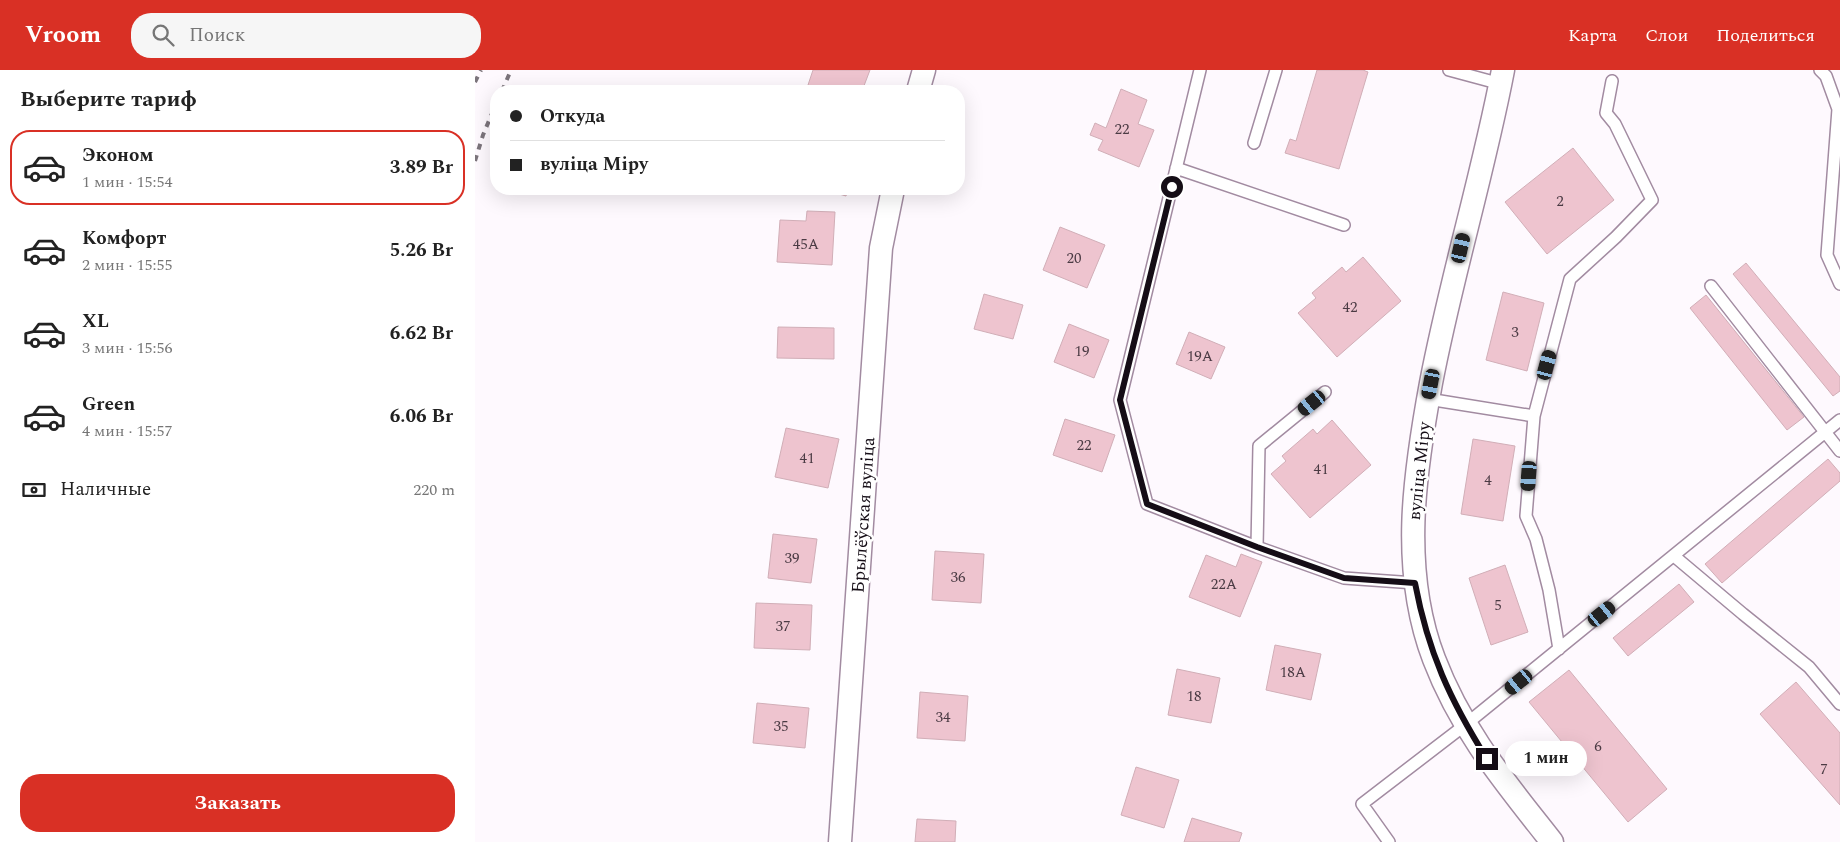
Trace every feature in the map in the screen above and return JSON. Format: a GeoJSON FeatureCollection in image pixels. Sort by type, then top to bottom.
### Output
{"type":"FeatureCollection","features":[{"type":"Feature","properties":{"kind":"street"},"geometry":{"type":"LineString","coordinates":[[919,85],[923,70]]}},
{"type":"Feature","properties":{"kind":"street","name":"вуліца Міру"},"geometry":{"type":"LineString","coordinates":[[1502,77],[1440,338],[1420,439],[1412,538],[1415,583],[1420,612],[1434,658],[1452,700],[1465,725],[1487,759],[1552,842]]}},
{"type":"Feature","properties":{"kind":"street","name":"Брылёўская вуліца"},"geometry":{"type":"LineString","coordinates":[[840,842],[881,248],[892,195]]}},
{"type":"Feature","properties":{"kind":"lane"},"geometry":{"type":"LineString","coordinates":[[1200,70],[1120,400],[1147,504],[1257,547],[1344,578],[1415,583]]}},
{"type":"Feature","properties":{"kind":"lane"},"geometry":{"type":"LineString","coordinates":[[1254,143],[1276,70]]}},
{"type":"Feature","properties":{"kind":"lane"},"geometry":{"type":"LineString","coordinates":[[1449,70],[1502,77]]}},
{"type":"Feature","properties":{"kind":"lane"},"geometry":{"type":"LineString","coordinates":[[1820,70],[1825,76],[1838,109],[1827,255],[1840,284]]}},
{"type":"Feature","properties":{"kind":"lane"},"geometry":{"type":"LineString","coordinates":[[1559,649],[1547,582],[1536,539],[1526,516],[1534,416],[1570,279],[1616,237],[1652,200],[1615,124],[1606,113],[1612,81]]}},
{"type":"Feature","properties":{"kind":"lane"},"geometry":{"type":"LineString","coordinates":[[1176,168],[1344,225]]}},
{"type":"Feature","properties":{"kind":"lane"},"geometry":{"type":"LineString","coordinates":[[1711,286],[1840,452]]}},
{"type":"Feature","properties":{"kind":"lane"},"geometry":{"type":"LineString","coordinates":[[1257,547],[1259,446],[1325,392]]}},
{"type":"Feature","properties":{"kind":"lane"},"geometry":{"type":"LineString","coordinates":[[1428,399],[1534,416]]}},
{"type":"Feature","properties":{"kind":"lane"},"geometry":{"type":"LineString","coordinates":[[1389,842],[1362,804],[1465,725],[1840,420]]}},
{"type":"Feature","properties":{"kind":"lane"},"geometry":{"type":"LineString","coordinates":[[1675,556],[1809,667],[1840,704]]}},
{"type":"Feature","properties":{"kind":"building"},"geometry":{"type":"Polygon","coordinates":[[[813,70],[870,70],[864,85],[808,85],[813,70]]]}},
{"type":"Feature","properties":{"kind":"building"},"geometry":{"type":"Polygon","coordinates":[[[1317,70],[1363,70],[1368,72],[1339,169],[1285,153],[1290,139],[1296,141],[1317,70]]]}},
{"type":"Feature","properties":{"kind":"building"},"geometry":{"type":"Polygon","coordinates":[[[1121,89],[1147,100],[1138,124],[1154,130],[1139,167],[1098,150],[1103,140],[1090,135],[1095,123],[1106,128],[1121,89]]]}},
{"type":"Feature","properties":{"kind":"building"},"geometry":{"type":"Polygon","coordinates":[[[1573,148],[1614,200],[1547,254],[1505,202],[1573,148]]]}},
{"type":"Feature","properties":{"kind":"building"},"geometry":{"type":"Polygon","coordinates":[[[807,211],[835,212],[832,265],[777,262],[780,220],[806,221],[807,211]]]}},
{"type":"Feature","properties":{"kind":"building"},"geometry":{"type":"Polygon","coordinates":[[[1060,227],[1105,245],[1087,288],[1043,270],[1060,227]]]}},
{"type":"Feature","properties":{"kind":"building"},"geometry":{"type":"Polygon","coordinates":[[[1363,257],[1401,301],[1337,357],[1298,313],[1316,298],[1312,293],[1342,267],[1346,272],[1363,257]]]}},
{"type":"Feature","properties":{"kind":"building"},"geometry":{"type":"Polygon","coordinates":[[[1746,263],[1840,377],[1840,391],[1833,396],[1733,274],[1746,263]]]}},
{"type":"Feature","properties":{"kind":"building"},"geometry":{"type":"Polygon","coordinates":[[[1503,292],[1544,303],[1527,371],[1486,360],[1503,292]]]}},
{"type":"Feature","properties":{"kind":"building"},"geometry":{"type":"Polygon","coordinates":[[[984,294],[1023,305],[1013,339],[974,329],[984,294]]]}},
{"type":"Feature","properties":{"kind":"building"},"geometry":{"type":"Polygon","coordinates":[[[1706,295],[1804,417],[1787,430],[1690,308],[1706,295]]]}},
{"type":"Feature","properties":{"kind":"building"},"geometry":{"type":"Polygon","coordinates":[[[1069,324],[1109,340],[1094,378],[1054,362],[1069,324]]]}},
{"type":"Feature","properties":{"kind":"building"},"geometry":{"type":"Polygon","coordinates":[[[778,327],[834,328],[834,359],[777,358],[778,327]]]}},
{"type":"Feature","properties":{"kind":"building"},"geometry":{"type":"Polygon","coordinates":[[[1189,332],[1225,347],[1211,379],[1176,364],[1189,332]]]}},
{"type":"Feature","properties":{"kind":"building"},"geometry":{"type":"Polygon","coordinates":[[[1065,419],[1115,435],[1102,472],[1053,455],[1065,419]]]}},
{"type":"Feature","properties":{"kind":"building"},"geometry":{"type":"Polygon","coordinates":[[[1332,420],[1371,465],[1310,518],[1271,474],[1286,461],[1282,456],[1313,429],[1317,434],[1332,420]]]}},
{"type":"Feature","properties":{"kind":"building"},"geometry":{"type":"Polygon","coordinates":[[[786,428],[839,439],[828,488],[775,477],[786,428]]]}},
{"type":"Feature","properties":{"kind":"building"},"geometry":{"type":"Polygon","coordinates":[[[1473,439],[1515,446],[1503,521],[1461,514],[1473,439]]]}},
{"type":"Feature","properties":{"kind":"building"},"geometry":{"type":"Polygon","coordinates":[[[1828,459],[1840,473],[1840,481],[1722,583],[1705,564],[1828,459]]]}},
{"type":"Feature","properties":{"kind":"building"},"geometry":{"type":"Polygon","coordinates":[[[773,534],[817,539],[811,583],[768,578],[773,534]]]}},
{"type":"Feature","properties":{"kind":"building"},"geometry":{"type":"Polygon","coordinates":[[[935,551],[984,554],[981,603],[932,600],[935,551]]]}},
{"type":"Feature","properties":{"kind":"building"},"geometry":{"type":"Polygon","coordinates":[[[1241,554],[1262,562],[1240,617],[1189,597],[1206,555],[1236,567],[1241,554]]]}},
{"type":"Feature","properties":{"kind":"building"},"geometry":{"type":"Polygon","coordinates":[[[1505,565],[1528,632],[1491,645],[1469,578],[1505,565]]]}},
{"type":"Feature","properties":{"kind":"building"},"geometry":{"type":"Polygon","coordinates":[[[1679,584],[1694,602],[1628,656],[1613,638],[1679,584]]]}},
{"type":"Feature","properties":{"kind":"building"},"geometry":{"type":"Polygon","coordinates":[[[756,603],[812,605],[810,650],[754,648],[756,603]]]}},
{"type":"Feature","properties":{"kind":"building"},"geometry":{"type":"Polygon","coordinates":[[[1275,645],[1321,654],[1311,700],[1266,690],[1275,645]]]}},
{"type":"Feature","properties":{"kind":"building"},"geometry":{"type":"Polygon","coordinates":[[[1177,669],[1220,678],[1211,723],[1168,715],[1177,669]]]}},
{"type":"Feature","properties":{"kind":"building"},"geometry":{"type":"Polygon","coordinates":[[[1569,670],[1667,789],[1628,822],[1529,702],[1569,670]]]}},
{"type":"Feature","properties":{"kind":"building"},"geometry":{"type":"Polygon","coordinates":[[[1796,682],[1840,733],[1840,805],[1760,714],[1796,682]]]}},
{"type":"Feature","properties":{"kind":"building"},"geometry":{"type":"Polygon","coordinates":[[[920,692],[968,696],[965,741],[917,738],[920,692]]]}},
{"type":"Feature","properties":{"kind":"building"},"geometry":{"type":"Polygon","coordinates":[[[757,703],[809,708],[805,748],[753,743],[757,703]]]}},
{"type":"Feature","properties":{"kind":"building"},"geometry":{"type":"Polygon","coordinates":[[[1136,767],[1179,780],[1164,828],[1121,815],[1136,767]]]}},
{"type":"Feature","properties":{"kind":"building"},"geometry":{"type":"Polygon","coordinates":[[[1192,818],[1242,833],[1239,842],[1184,842],[1192,818]]]}},
{"type":"Feature","properties":{"kind":"building"},"geometry":{"type":"Polygon","coordinates":[[[917,819],[956,821],[955,842],[915,842],[917,819]]]}},
{"type":"Feature","properties":{"kind":"railway"},"geometry":{"type":"LineString","coordinates":[[475,82],[481,70]]}},
{"type":"Feature","properties":{"kind":"railway"},"geometry":{"type":"LineString","coordinates":[[505,85],[511,70]]}},
{"type":"Feature","properties":{"kind":"railway"},"geometry":{"type":"LineString","coordinates":[[475,161],[490,118]]}},
{"type":"Feature","properties":{"kind":"route"},"geometry":{"type":"LineString","coordinates":[[1172,187],[1120,400],[1147,504],[1257,547],[1344,578],[1415,583],[1420,612],[1434,658],[1465,725],[1487,759]]}}]}
